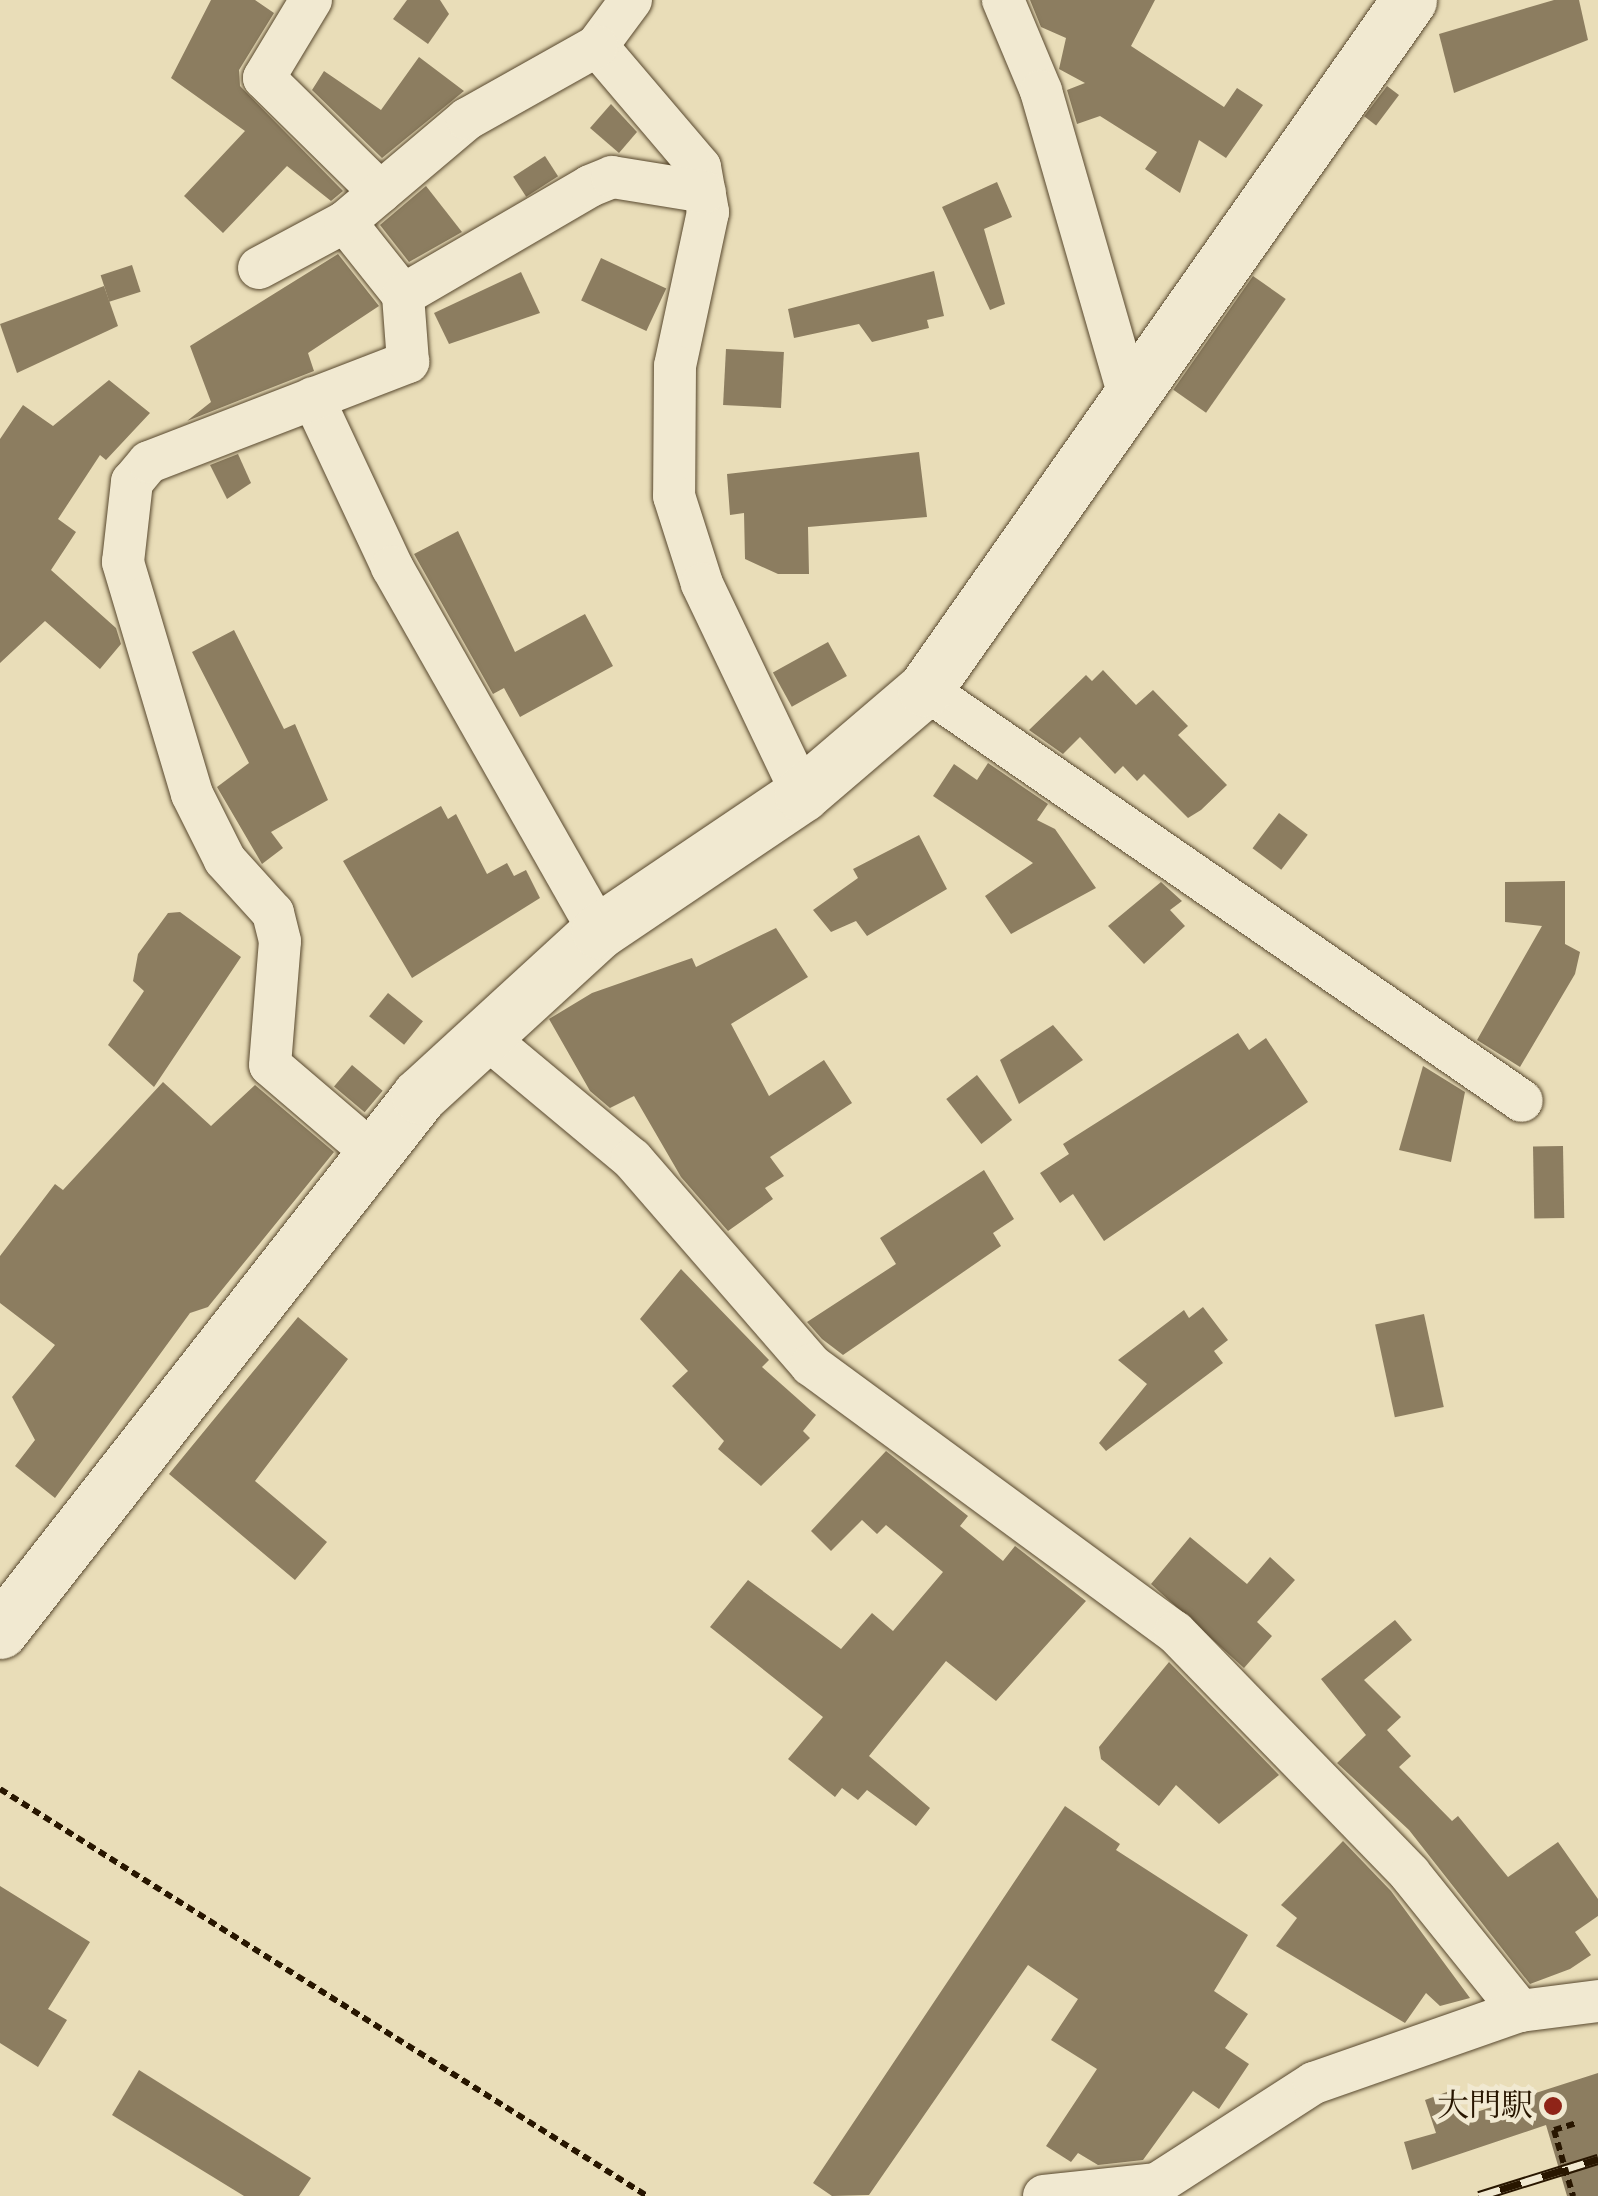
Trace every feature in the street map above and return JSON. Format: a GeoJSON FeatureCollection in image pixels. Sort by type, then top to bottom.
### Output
{"type":"FeatureCollection","features":[{"type":"Feature","properties":{"kind":"street"},"geometry":{"type":"LineString","coordinates":[[311,0],[264,78],[380,192]]}},
{"type":"Feature","properties":{"kind":"street"},"geometry":{"type":"LineString","coordinates":[[258,268],[345,222],[467,120],[597,46],[631,0]]}},
{"type":"Feature","properties":{"kind":"street"},"geometry":{"type":"LineString","coordinates":[[1003,0],[1042,91],[1128,392]]}},
{"type":"Feature","properties":{"kind":"street"},"geometry":{"type":"LineString","coordinates":[[0,1631],[374,1153],[482,1034],[599,931],[802,794],[925,689],[1128,392],[1409,0]]}},
{"type":"Feature","properties":{"kind":"street"},"geometry":{"type":"LineString","coordinates":[[597,46],[675,130],[700,166],[705,192],[675,366],[674,496],[702,584],[802,794]]}},
{"type":"Feature","properties":{"kind":"street"},"geometry":{"type":"LineString","coordinates":[[403,295],[612,177],[705,192]]}},
{"type":"Feature","properties":{"kind":"street"},"geometry":{"type":"LineString","coordinates":[[345,222],[403,295],[408,362],[148,462],[132,482],[123,562],[192,794],[225,860],[273,913],[280,941],[270,1065],[374,1153]]}},
{"type":"Feature","properties":{"kind":"street"},"geometry":{"type":"LineString","coordinates":[[314,398],[392,567],[599,931]]}},
{"type":"Feature","properties":{"kind":"street"},"geometry":{"type":"LineString","coordinates":[[925,689],[1522,1101]]}},
{"type":"Feature","properties":{"kind":"street"},"geometry":{"type":"LineString","coordinates":[[482,1034],[632,1159],[811,1365],[1175,1632],[1410,1874],[1520,2011]]}},
{"type":"Feature","properties":{"kind":"street"},"geometry":{"type":"LineString","coordinates":[[1044,2196],[1157,2184],[1314,2083],[1520,2011],[1598,2001]]}},
{"type":"Feature","properties":{"kind":"path"},"geometry":{"type":"LineString","coordinates":[[0,1789],[646,2196]]}},
{"type":"Feature","properties":{"kind":"path"},"geometry":{"type":"LineString","coordinates":[[1573,2196],[1554,2130],[1577,2124]]}},
{"type":"Feature","properties":{"kind":"building"},"geometry":{"type":"Polygon","coordinates":[[[211,0],[255,0],[274,13],[239,70],[240,86],[343,191],[331,201],[287,166],[223,233],[184,196],[245,131],[171,78],[211,0]]]}},
{"type":"Feature","properties":{"kind":"building"},"geometry":{"type":"Polygon","coordinates":[[[407,0],[440,0],[449,14],[428,44],[393,19],[407,0]]]}},
{"type":"Feature","properties":{"kind":"building"},"geometry":{"type":"Polygon","coordinates":[[[1030,0],[1155,0],[1131,46],[1224,107],[1237,88],[1263,105],[1226,158],[1199,140],[1180,193],[1145,169],[1157,152],[1100,116],[1077,124],[1067,90],[1085,83],[1059,69],[1066,38],[1041,27],[1030,0]]]}},
{"type":"Feature","properties":{"kind":"building"},"geometry":{"type":"Polygon","coordinates":[[[1554,0],[1579,0],[1588,40],[1454,93],[1439,34],[1554,0]]]}},
{"type":"Feature","properties":{"kind":"building"},"geometry":{"type":"Polygon","coordinates":[[[419,57],[464,91],[382,158],[312,90],[324,71],[381,110],[419,57]]]}},
{"type":"Feature","properties":{"kind":"building"},"geometry":{"type":"Polygon","coordinates":[[[1387,86],[1399,95],[1376,125],[1364,116],[1387,86]]]}},
{"type":"Feature","properties":{"kind":"building"},"geometry":{"type":"Polygon","coordinates":[[[611,104],[637,132],[619,153],[590,128],[611,104]]]}},
{"type":"Feature","properties":{"kind":"building"},"geometry":{"type":"Polygon","coordinates":[[[545,156],[558,176],[526,197],[513,177],[545,156]]]}},
{"type":"Feature","properties":{"kind":"building"},"geometry":{"type":"Polygon","coordinates":[[[997,182],[1012,217],[984,229],[1005,304],[990,310],[942,207],[997,182]]]}},
{"type":"Feature","properties":{"kind":"building"},"geometry":{"type":"Polygon","coordinates":[[[426,186],[462,232],[409,262],[380,225],[426,186]]]}},
{"type":"Feature","properties":{"kind":"building"},"geometry":{"type":"Polygon","coordinates":[[[338,254],[379,306],[308,353],[314,371],[187,421],[211,402],[190,346],[338,254]]]}},
{"type":"Feature","properties":{"kind":"building"},"geometry":{"type":"Polygon","coordinates":[[[601,258],[666,288],[646,331],[581,301],[601,258]]]}},
{"type":"Feature","properties":{"kind":"building"},"geometry":{"type":"Polygon","coordinates":[[[132,265],[141,292],[109,302],[101,275],[132,265]]]}},
{"type":"Feature","properties":{"kind":"building"},"geometry":{"type":"Polygon","coordinates":[[[934,271],[944,316],[927,320],[929,328],[872,342],[859,324],[794,338],[788,309],[934,271]]]}},
{"type":"Feature","properties":{"kind":"building"},"geometry":{"type":"Polygon","coordinates":[[[521,272],[540,313],[449,344],[434,313],[521,272]]]}},
{"type":"Feature","properties":{"kind":"building"},"geometry":{"type":"Polygon","coordinates":[[[1253,276],[1286,299],[1206,413],[1173,390],[1253,276]]]}},
{"type":"Feature","properties":{"kind":"building"},"geometry":{"type":"Polygon","coordinates":[[[104,286],[118,326],[17,373],[0,324],[104,286]]]}},
{"type":"Feature","properties":{"kind":"building"},"geometry":{"type":"Polygon","coordinates":[[[726,349],[784,352],[781,408],[723,405],[726,349]]]}},
{"type":"Feature","properties":{"kind":"building"},"geometry":{"type":"Polygon","coordinates":[[[109,380],[150,413],[106,460],[100,455],[58,519],[76,532],[51,570],[116,628],[121,644],[100,669],[45,621],[0,663],[0,439],[23,405],[53,426],[109,380]]]}},
{"type":"Feature","properties":{"kind":"building"},"geometry":{"type":"Polygon","coordinates":[[[919,452],[927,517],[808,527],[809,574],[778,574],[745,559],[744,513],[730,515],[727,474],[919,452]]]}},
{"type":"Feature","properties":{"kind":"building"},"geometry":{"type":"Polygon","coordinates":[[[238,454],[251,483],[227,499],[210,465],[238,454]]]}},
{"type":"Feature","properties":{"kind":"building"},"geometry":{"type":"Polygon","coordinates":[[[458,531],[515,652],[585,614],[613,666],[520,717],[504,688],[493,694],[414,554],[458,531]]]}},
{"type":"Feature","properties":{"kind":"building"},"geometry":{"type":"Polygon","coordinates":[[[234,630],[284,729],[295,724],[328,800],[271,832],[283,848],[262,864],[217,787],[249,763],[192,652],[234,630]]]}},
{"type":"Feature","properties":{"kind":"building"},"geometry":{"type":"Polygon","coordinates":[[[828,642],[847,676],[792,707],[773,673],[828,642]]]}},
{"type":"Feature","properties":{"kind":"building"},"geometry":{"type":"Polygon","coordinates":[[[1103,670],[1136,705],[1153,690],[1188,726],[1178,735],[1227,785],[1201,810],[1188,818],[1144,774],[1137,781],[1123,766],[1115,774],[1080,737],[1063,754],[1029,730],[1086,675],[1092,681],[1103,670]]]}},
{"type":"Feature","properties":{"kind":"building"},"geometry":{"type":"Polygon","coordinates":[[[988,763],[1048,804],[1037,820],[1055,829],[1096,888],[1011,934],[985,896],[1033,863],[933,796],[954,764],[977,780],[988,763]]]}},
{"type":"Feature","properties":{"kind":"building"},"geometry":{"type":"Polygon","coordinates":[[[441,806],[448,819],[456,814],[487,874],[507,863],[514,876],[526,870],[540,898],[412,978],[343,861],[441,806]]]}},
{"type":"Feature","properties":{"kind":"building"},"geometry":{"type":"Polygon","coordinates":[[[1279,813],[1308,835],[1281,870],[1253,848],[1279,813]]]}},
{"type":"Feature","properties":{"kind":"building"},"geometry":{"type":"Polygon","coordinates":[[[919,835],[947,889],[867,936],[856,921],[831,932],[813,910],[858,878],[853,869],[919,835]]]}},
{"type":"Feature","properties":{"kind":"building"},"geometry":{"type":"Polygon","coordinates":[[[1565,881],[1565,944],[1580,952],[1575,974],[1520,1067],[1477,1040],[1542,926],[1505,922],[1505,882],[1565,881]]]}},
{"type":"Feature","properties":{"kind":"building"},"geometry":{"type":"Polygon","coordinates":[[[1161,882],[1182,901],[1170,910],[1185,926],[1144,964],[1108,926],[1161,882]]]}},
{"type":"Feature","properties":{"kind":"building"},"geometry":{"type":"Polygon","coordinates":[[[180,912],[241,957],[154,1087],[108,1045],[144,991],[133,981],[138,954],[168,913],[180,912]]]}},
{"type":"Feature","properties":{"kind":"building"},"geometry":{"type":"Polygon","coordinates":[[[776,928],[808,977],[731,1024],[769,1096],[824,1060],[852,1103],[770,1157],[784,1176],[765,1188],[773,1199],[728,1231],[681,1177],[634,1096],[610,1108],[590,1091],[549,1019],[592,993],[692,958],[696,967],[776,928]]]}},
{"type":"Feature","properties":{"kind":"building"},"geometry":{"type":"Polygon","coordinates":[[[388,993],[423,1021],[404,1045],[369,1016],[388,993]]]}},
{"type":"Feature","properties":{"kind":"building"},"geometry":{"type":"Polygon","coordinates":[[[1053,1025],[1083,1060],[1019,1104],[1000,1060],[1053,1025]]]}},
{"type":"Feature","properties":{"kind":"building"},"geometry":{"type":"Polygon","coordinates":[[[1238,1033],[1249,1050],[1266,1038],[1308,1102],[1104,1241],[1073,1194],[1060,1203],[1040,1173],[1069,1154],[1063,1144],[1238,1033]]]}},
{"type":"Feature","properties":{"kind":"building"},"geometry":{"type":"Polygon","coordinates":[[[352,1065],[383,1091],[365,1112],[334,1086],[352,1065]]]}},
{"type":"Feature","properties":{"kind":"building"},"geometry":{"type":"Polygon","coordinates":[[[1423,1066],[1465,1092],[1451,1162],[1399,1150],[1423,1066]]]}},
{"type":"Feature","properties":{"kind":"building"},"geometry":{"type":"Polygon","coordinates":[[[977,1075],[1012,1120],[981,1144],[946,1099],[977,1075]]]}},
{"type":"Feature","properties":{"kind":"building"},"geometry":{"type":"Polygon","coordinates":[[[163,1082],[211,1126],[255,1085],[334,1152],[208,1307],[190,1313],[55,1498],[15,1466],[35,1440],[12,1397],[55,1345],[0,1303],[0,1256],[55,1184],[63,1190],[163,1082]]]}},
{"type":"Feature","properties":{"kind":"building"},"geometry":{"type":"Polygon","coordinates":[[[1563,1146],[1564,1218],[1534,1219],[1533,1147],[1563,1146]]]}},
{"type":"Feature","properties":{"kind":"building"},"geometry":{"type":"Polygon","coordinates":[[[984,1170],[1014,1219],[993,1233],[1001,1246],[843,1355],[822,1339],[807,1322],[896,1264],[880,1238],[984,1170]]]}},
{"type":"Feature","properties":{"kind":"building"},"geometry":{"type":"Polygon","coordinates":[[[681,1269],[769,1360],[762,1367],[816,1415],[803,1431],[810,1438],[761,1486],[718,1449],[724,1441],[672,1386],[688,1371],[640,1319],[681,1269]]]}},
{"type":"Feature","properties":{"kind":"building"},"geometry":{"type":"Polygon","coordinates":[[[1203,1307],[1228,1340],[1214,1351],[1223,1363],[1106,1451],[1099,1443],[1147,1384],[1118,1360],[1184,1310],[1189,1318],[1203,1307]]]}},
{"type":"Feature","properties":{"kind":"building"},"geometry":{"type":"Polygon","coordinates":[[[1424,1314],[1444,1407],[1395,1417],[1375,1324],[1424,1314]]]}},
{"type":"Feature","properties":{"kind":"building"},"geometry":{"type":"Polygon","coordinates":[[[298,1317],[348,1359],[255,1481],[327,1542],[295,1580],[169,1474],[298,1317]]]}},
{"type":"Feature","properties":{"kind":"building"},"geometry":{"type":"Polygon","coordinates":[[[886,1451],[968,1516],[960,1526],[1003,1561],[1015,1546],[1086,1601],[996,1701],[946,1661],[869,1756],[930,1808],[916,1826],[867,1790],[858,1800],[842,1788],[835,1797],[788,1759],[823,1717],[710,1627],[748,1580],[841,1649],[872,1613],[893,1631],[943,1572],[886,1525],[877,1534],[862,1520],[831,1551],[811,1531],[886,1451]]]}},
{"type":"Feature","properties":{"kind":"building"},"geometry":{"type":"Polygon","coordinates":[[[1190,1537],[1247,1584],[1270,1557],[1295,1580],[1257,1622],[1272,1636],[1244,1668],[1151,1584],[1190,1537]]]}},
{"type":"Feature","properties":{"kind":"building"},"geometry":{"type":"Polygon","coordinates":[[[1395,1620],[1412,1640],[1364,1680],[1401,1717],[1387,1730],[1411,1756],[1399,1767],[1452,1821],[1458,1816],[1508,1877],[1558,1842],[1598,1899],[1598,1916],[1575,1932],[1591,1955],[1570,1969],[1530,1984],[1409,1830],[1337,1763],[1366,1735],[1321,1679],[1395,1620]]]}},
{"type":"Feature","properties":{"kind":"building"},"geometry":{"type":"Polygon","coordinates":[[[1169,1662],[1279,1775],[1219,1824],[1176,1785],[1159,1806],[1101,1759],[1099,1747],[1169,1662]]]}},
{"type":"Feature","properties":{"kind":"building"},"geometry":{"type":"Polygon","coordinates":[[[1065,1806],[1120,1844],[1116,1850],[1248,1935],[1214,1991],[1248,2014],[1225,2048],[1249,2064],[1219,2109],[1193,2091],[1143,2160],[1098,2165],[1078,2153],[1071,2162],[1046,2146],[1097,2069],[1051,2040],[1078,1999],[1028,1965],[869,2195],[832,2196],[813,2183],[1065,1806]]]}},
{"type":"Feature","properties":{"kind":"building"},"geometry":{"type":"Polygon","coordinates":[[[1343,1841],[1391,1891],[1470,1998],[1440,2006],[1426,1993],[1405,2023],[1276,1946],[1297,1918],[1281,1905],[1343,1841]]]}},
{"type":"Feature","properties":{"kind":"building"},"geometry":{"type":"Polygon","coordinates":[[[0,1886],[90,1942],[48,2009],[67,2020],[38,2067],[0,2043],[0,1886]]]}},
{"type":"Feature","properties":{"kind":"building"},"geometry":{"type":"Polygon","coordinates":[[[139,2070],[311,2178],[299,2196],[244,2196],[112,2115],[139,2070]]]}},
{"type":"Feature","properties":{"kind":"building"},"geometry":{"type":"Polygon","coordinates":[[[1598,2073],[1598,2196],[1567,2196],[1546,2125],[1412,2170],[1404,2142],[1436,2133],[1425,2100],[1455,2089],[1464,2116],[1598,2073]]]}},
{"type":"Feature","properties":{"kind":"railway"},"geometry":{"type":"LineString","coordinates":[[1479,2196],[1598,2159]]}},
{"type":"Feature","properties":{"kind":"place","name":"大門駅"},"geometry":{"type":"Point","coordinates":[1553,2106]}}]}
